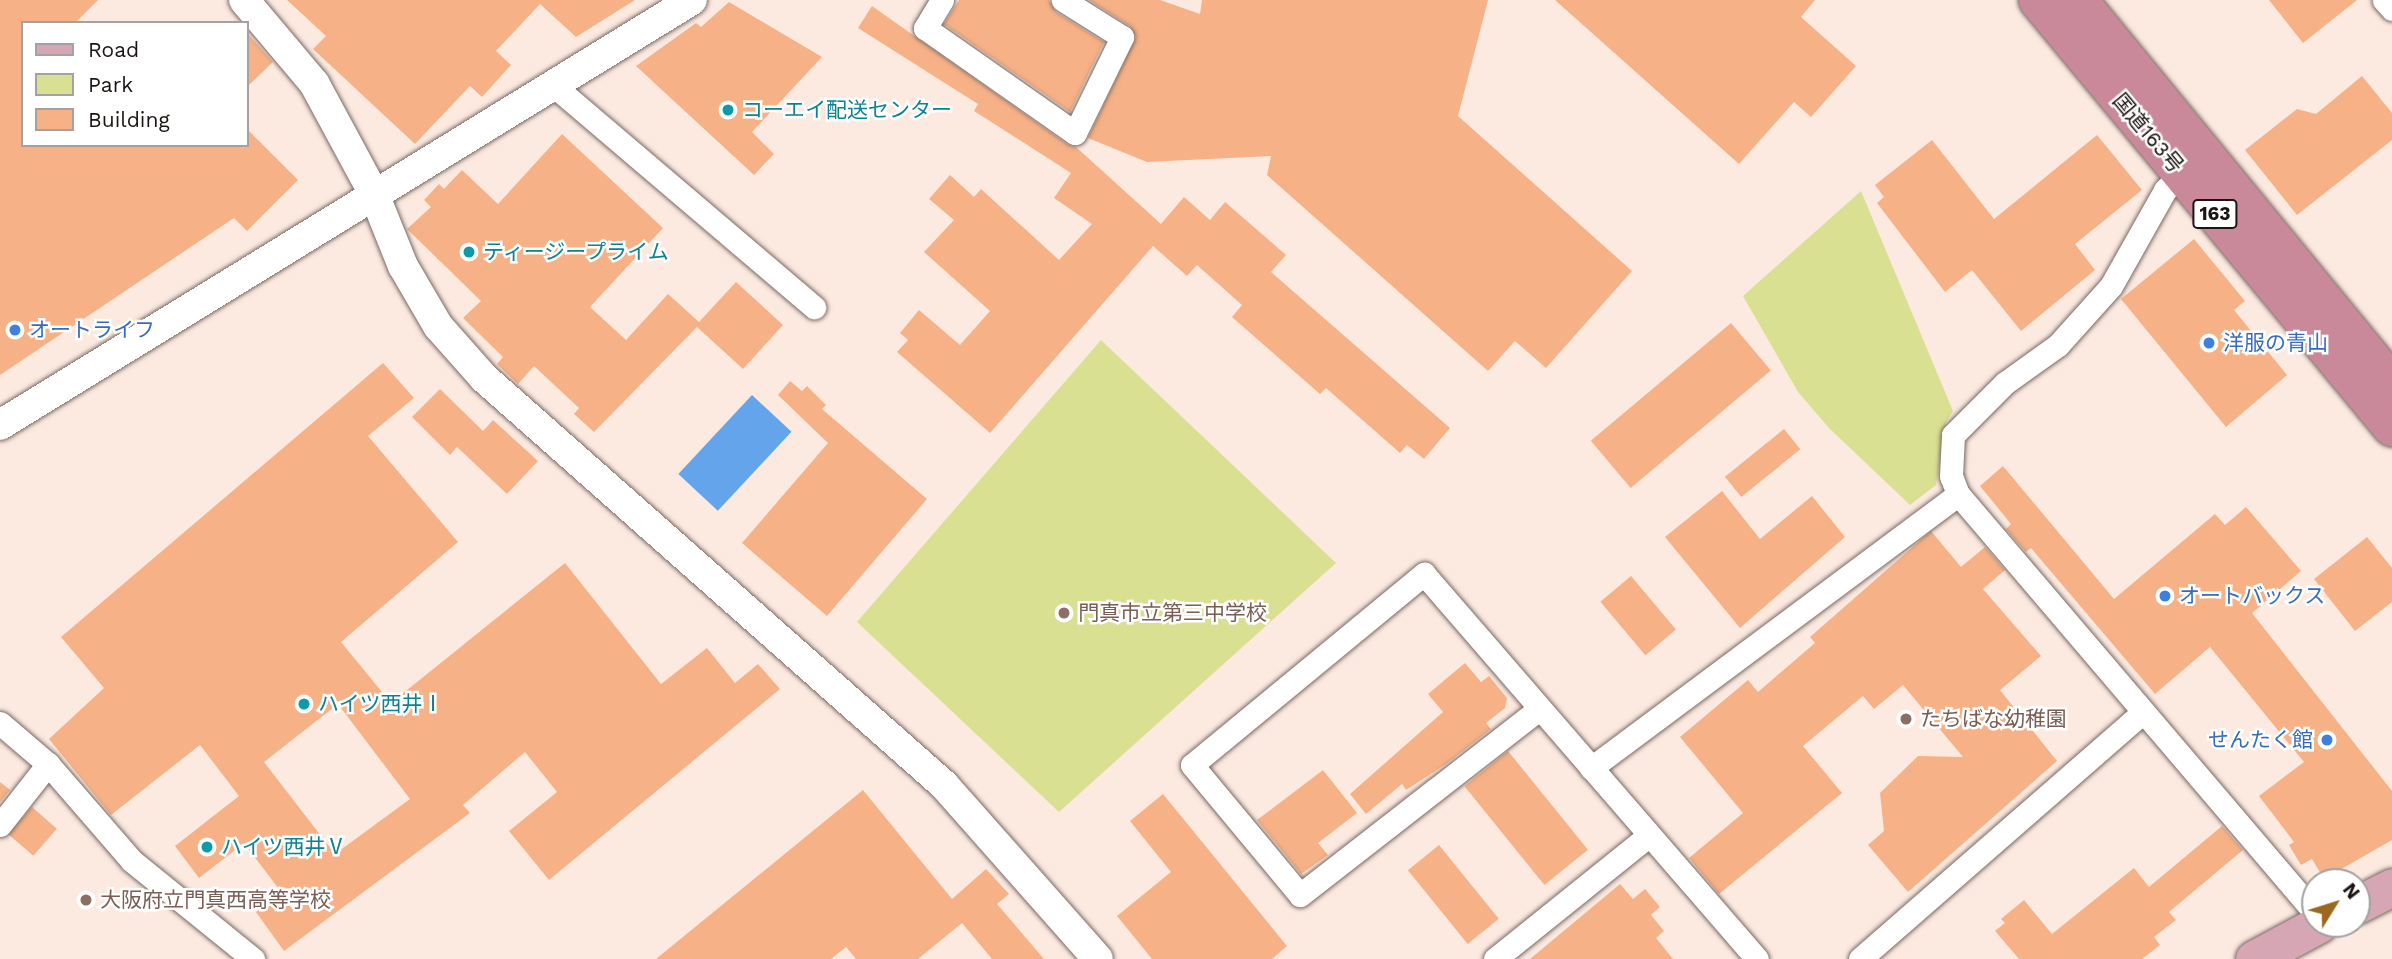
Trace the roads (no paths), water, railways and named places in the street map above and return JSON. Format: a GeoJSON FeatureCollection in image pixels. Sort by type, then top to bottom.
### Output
{"type":"FeatureCollection","features":[{"type":"Feature","properties":{"kind":"highway","name":"国道163号"},"geometry":{"type":"LineString","coordinates":[[2038,0],[2085,12],[2392,384]]}},
{"type":"Feature","properties":{"kind":"highway","name":"国道163号"},"geometry":{"type":"LineString","coordinates":[[2085,12],[2182,174],[2392,427]]}},
{"type":"Feature","properties":{"kind":"main road"},"geometry":{"type":"LineString","coordinates":[[2371,898],[2392,887]]}},
{"type":"Feature","properties":{"kind":"main road"},"geometry":{"type":"LineString","coordinates":[[2253,959],[2301,934]]}},
{"type":"Feature","properties":{"kind":"street"},"geometry":{"type":"LineString","coordinates":[[244,0],[314,83],[374,194],[402,266],[431,314],[484,378],[944,785],[1098,959]]}},
{"type":"Feature","properties":{"kind":"street"},"geometry":{"type":"LineString","coordinates":[[0,425],[692,0]]}},
{"type":"Feature","properties":{"kind":"street"},"geometry":{"type":"LineString","coordinates":[[943,0],[925,28],[1075,133],[1122,37],[1063,0]]}},
{"type":"Feature","properties":{"kind":"street"},"geometry":{"type":"LineString","coordinates":[[2384,0],[2392,9]]}},
{"type":"Feature","properties":{"kind":"street"},"geometry":{"type":"LineString","coordinates":[[553,85],[814,307]]}},
{"type":"Feature","properties":{"kind":"street"},"geometry":{"type":"LineString","coordinates":[[2182,174],[2165,190],[2111,286],[2058,345],[2005,383],[1953,435],[1951,476],[1958,494],[2301,898]]}},
{"type":"Feature","properties":{"kind":"street"},"geometry":{"type":"LineString","coordinates":[[1591,768],[1958,494]]}},
{"type":"Feature","properties":{"kind":"street"},"geometry":{"type":"LineString","coordinates":[[1539,709],[1300,895],[1192,765],[1424,574],[1757,959]]}},
{"type":"Feature","properties":{"kind":"street"},"geometry":{"type":"LineString","coordinates":[[1860,959],[2142,713]]}},
{"type":"Feature","properties":{"kind":"street"},"geometry":{"type":"LineString","coordinates":[[0,723],[48,764],[132,861],[253,959]]}},
{"type":"Feature","properties":{"kind":"street"},"geometry":{"type":"LineString","coordinates":[[0,825],[48,764]]}},
{"type":"Feature","properties":{"kind":"street"},"geometry":{"type":"LineString","coordinates":[[1495,959],[1649,835]]}},
{"type":"Feature","properties":{"kind":"water"},"geometry":{"type":"Polygon","coordinates":[[[752,395],[791,432],[718,511],[678,474],[752,395]]]}},
{"type":"Feature","properties":{"kind":"place","name":"コーエイ配送センター"},"geometry":{"type":"Point","coordinates":[728,110]}},
{"type":"Feature","properties":{"kind":"place","name":"ティージープライム"},"geometry":{"type":"Point","coordinates":[469,252]}},
{"type":"Feature","properties":{"kind":"place","name":"オートライフ"},"geometry":{"type":"Point","coordinates":[15,330]}},
{"type":"Feature","properties":{"kind":"place","name":"洋服の青山"},"geometry":{"type":"Point","coordinates":[2209,343]}},
{"type":"Feature","properties":{"kind":"place","name":"オートバックス"},"geometry":{"type":"Point","coordinates":[2165,596]}},
{"type":"Feature","properties":{"kind":"place","name":"門真市立第三中学校"},"geometry":{"type":"Point","coordinates":[1064,613]}},
{"type":"Feature","properties":{"kind":"place","name":"ハイツ西井Ⅰ"},"geometry":{"type":"Point","coordinates":[304,704]}},
{"type":"Feature","properties":{"kind":"place","name":"たちばな幼稚園"},"geometry":{"type":"Point","coordinates":[1906,719]}},
{"type":"Feature","properties":{"kind":"place","name":"せんたく館"},"geometry":{"type":"Point","coordinates":[2327,740]}},
{"type":"Feature","properties":{"kind":"place","name":"ハイツ西井Ⅴ"},"geometry":{"type":"Point","coordinates":[207,847]}},
{"type":"Feature","properties":{"kind":"place","name":"大阪府立門真西高等学校"},"geometry":{"type":"Point","coordinates":[86,900]}}]}
